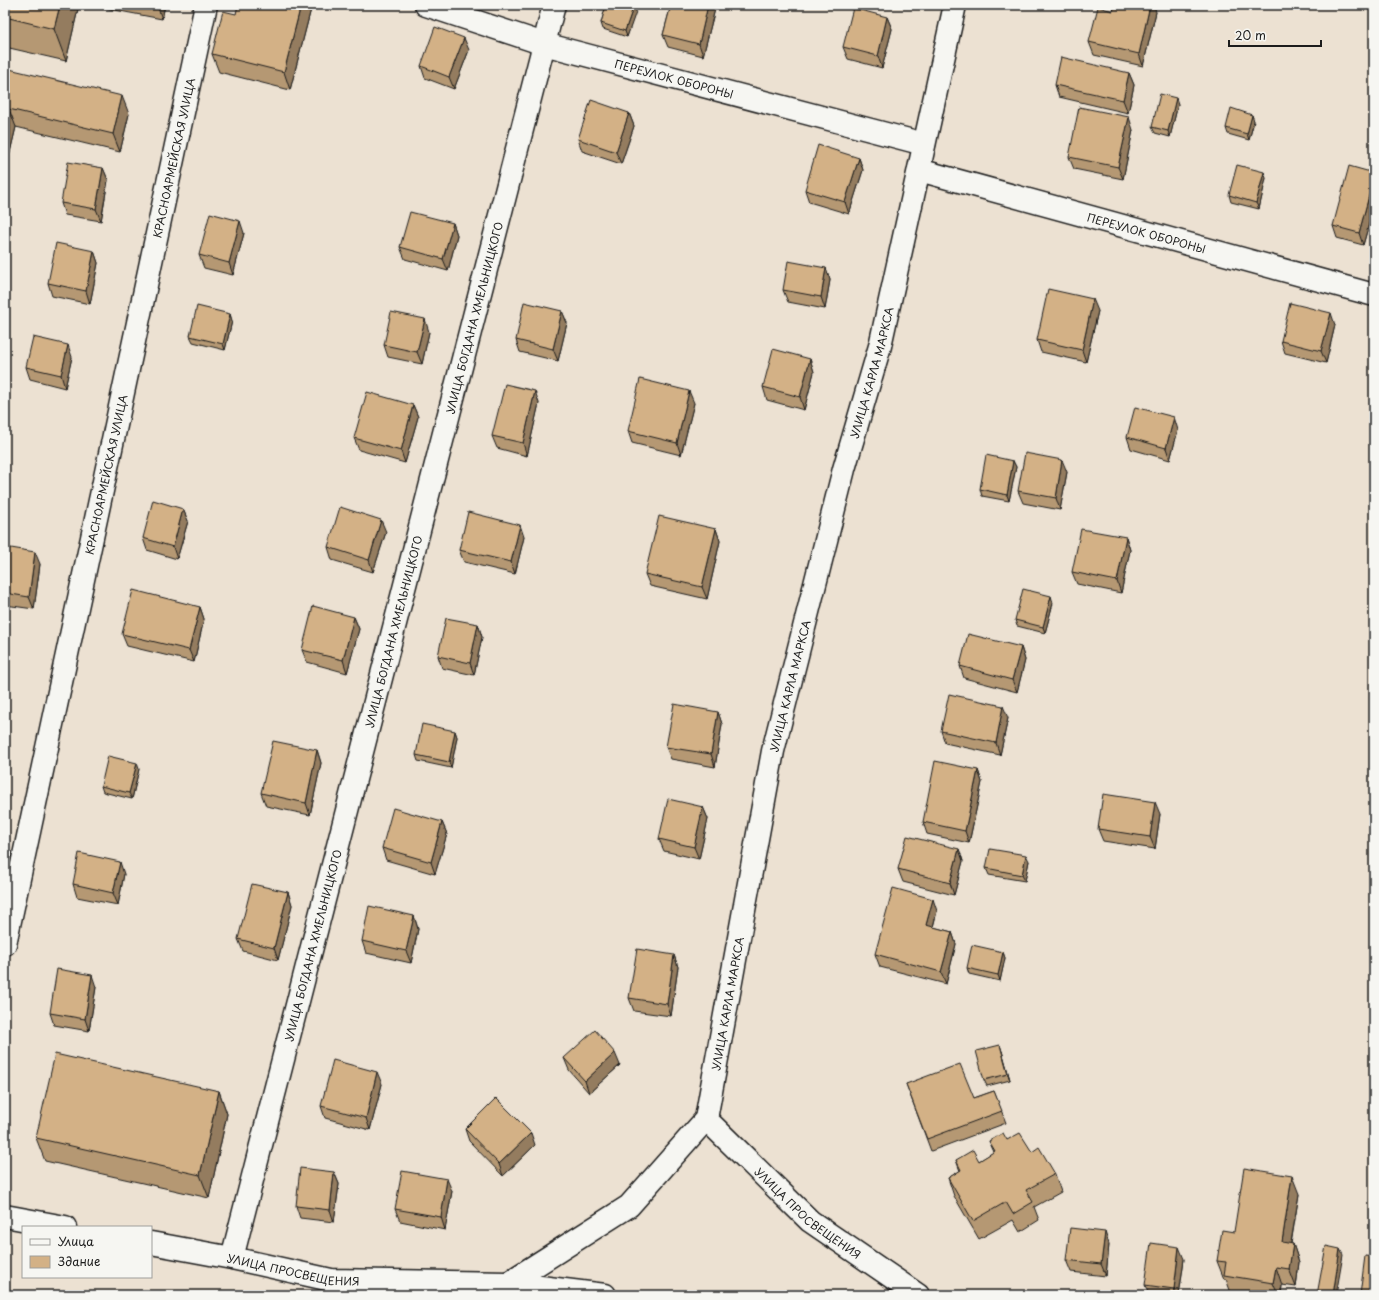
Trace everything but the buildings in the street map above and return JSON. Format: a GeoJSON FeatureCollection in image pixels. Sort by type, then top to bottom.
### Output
{"type":"FeatureCollection","features":[{"type":"Feature","properties":{"kind":"street","name":"КРАСНОАРМЕЙСКАЯ УЛИЦА"},"geometry":{"type":"LineString","coordinates":[[5,944],[206,5]]}},
{"type":"Feature","properties":{"kind":"street","name":"ПЕРЕУЛОК ОБОРОНЫ"},"geometry":{"type":"LineString","coordinates":[[426,5],[544,44],[924,144]]}},
{"type":"Feature","properties":{"kind":"street","name":"УЛИЦА БОГДАНА ХМЕЛЬНИЦКОГО"},"geometry":{"type":"LineString","coordinates":[[232,1258],[554,5]]}},
{"type":"Feature","properties":{"kind":"street","name":"УЛИЦА КАРЛА МАРКСА"},"geometry":{"type":"LineString","coordinates":[[706,1119],[773,751],[844,469],[880,346],[955,5]]}},
{"type":"Feature","properties":{"kind":"street","name":"ПЕРЕУЛОК ОБОРОНЫ"},"geometry":{"type":"LineString","coordinates":[[919,170],[1374,295]]}},
{"type":"Feature","properties":{"kind":"street","name":"УЛИЦА ПРОСВЕЩЕНИЯ"},"geometry":{"type":"LineString","coordinates":[[706,1119],[810,1221],[918,1295]]}},
{"type":"Feature","properties":{"kind":"street"},"geometry":{"type":"LineString","coordinates":[[508,1283],[629,1206],[706,1119]]}},
{"type":"Feature","properties":{"kind":"street"},"geometry":{"type":"LineString","coordinates":[[5,1216],[60,1226]]}},
{"type":"Feature","properties":{"kind":"street","name":"УЛИЦА ПРОСВЕЩЕНИЯ"},"geometry":{"type":"LineString","coordinates":[[152,1243],[232,1258],[331,1280],[508,1283],[605,1295]]}}]}
